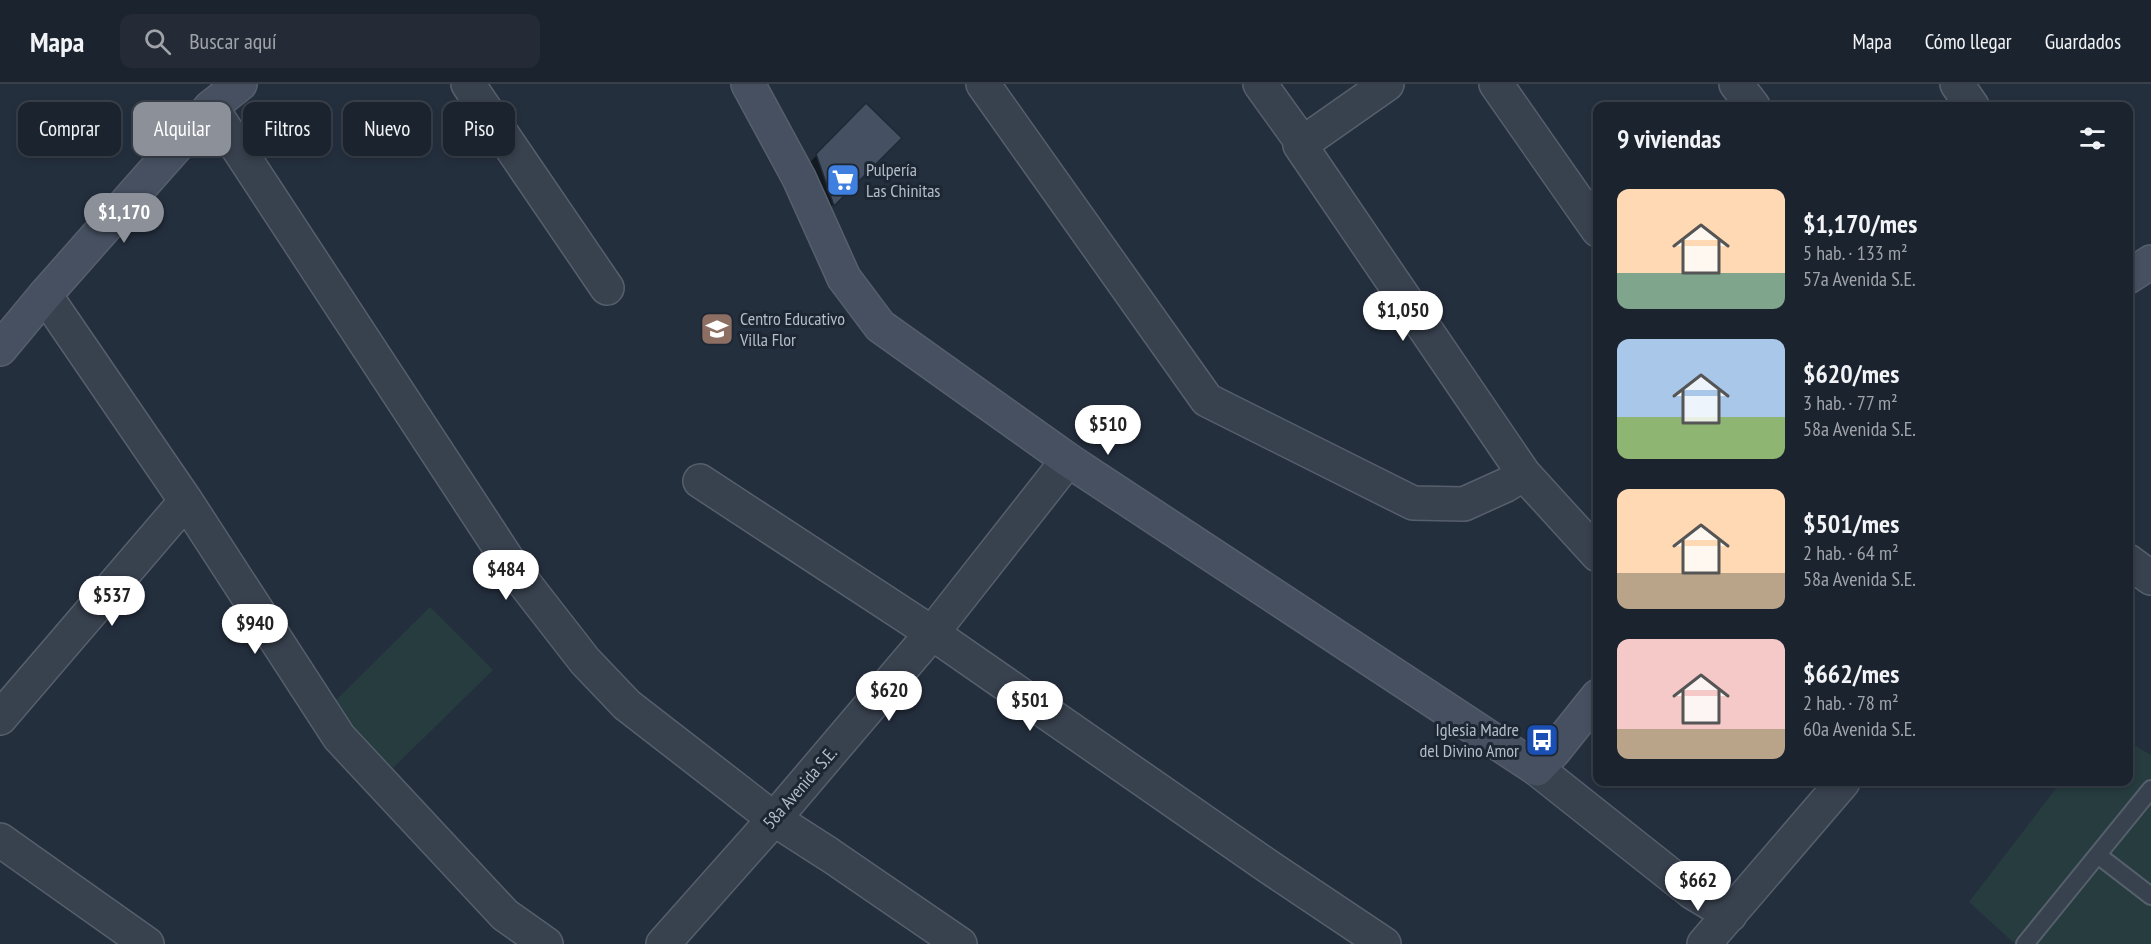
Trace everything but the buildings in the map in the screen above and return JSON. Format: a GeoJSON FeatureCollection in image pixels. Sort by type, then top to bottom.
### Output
{"type":"FeatureCollection","features":[{"type":"Feature","properties":{"kind":"street"},"geometry":{"type":"LineString","coordinates":[[217,102],[240,84]]}},
{"type":"Feature","properties":{"kind":"street"},"geometry":{"type":"LineString","coordinates":[[468,84],[607,288]]}},
{"type":"Feature","properties":{"kind":"street"},"geometry":{"type":"LineString","coordinates":[[748,84],[800,178],[844,278],[880,327],[1068,460],[1537,769],[1692,891],[1730,915]]}},
{"type":"Feature","properties":{"kind":"street"},"geometry":{"type":"LineString","coordinates":[[983,84],[1207,400],[1413,503],[1464,504],[1524,474]]}},
{"type":"Feature","properties":{"kind":"street"},"geometry":{"type":"LineString","coordinates":[[1260,84],[1301,141],[1300,145],[1524,474],[1593,550]]}},
{"type":"Feature","properties":{"kind":"street"},"geometry":{"type":"LineString","coordinates":[[1300,145],[1387,84]]}},
{"type":"Feature","properties":{"kind":"street"},"geometry":{"type":"LineString","coordinates":[[1496,84],[1593,223]]}},
{"type":"Feature","properties":{"kind":"street"},"geometry":{"type":"LineString","coordinates":[[1736,84],[1750,102]]}},
{"type":"Feature","properties":{"kind":"street"},"geometry":{"type":"LineString","coordinates":[[1957,84],[1969,102]]}},
{"type":"Feature","properties":{"kind":"street"},"geometry":{"type":"LineString","coordinates":[[231,138],[515,571],[585,661],[627,705],[774,819],[960,944]]}},
{"type":"Feature","properties":{"kind":"street"},"geometry":{"type":"LineString","coordinates":[[0,349],[168,156]]}},
{"type":"Feature","properties":{"kind":"street"},"geometry":{"type":"LineString","coordinates":[[45,295],[186,501],[339,737],[506,915],[546,944]]}},
{"type":"Feature","properties":{"kind":"street","name":"58a Avenida S.E."},"geometry":{"type":"LineString","coordinates":[[663,944],[774,819],[932,633],[1068,460]]}},
{"type":"Feature","properties":{"kind":"street"},"geometry":{"type":"LineString","coordinates":[[700,481],[932,633],[1384,944]]}},
{"type":"Feature","properties":{"kind":"street"},"geometry":{"type":"LineString","coordinates":[[0,718],[186,501]]}},
{"type":"Feature","properties":{"kind":"street"},"geometry":{"type":"LineString","coordinates":[[2133,565],[2151,578]]}},
{"type":"Feature","properties":{"kind":"street"},"geometry":{"type":"LineString","coordinates":[[1537,769],[1593,702]]}},
{"type":"Feature","properties":{"kind":"street"},"geometry":{"type":"LineString","coordinates":[[1704,944],[1840,786]]}},
{"type":"Feature","properties":{"kind":"street"},"geometry":{"type":"LineString","coordinates":[[0,840],[147,944]]}},
{"type":"Feature","properties":{"kind":"lane"},"geometry":{"type":"LineString","coordinates":[[2025,944],[2099,856],[2151,789]]}},
{"type":"Feature","properties":{"kind":"lane"},"geometry":{"type":"LineString","coordinates":[[2099,856],[2151,896]]}},
{"type":"Feature","properties":{"kind":"green space"},"geometry":{"type":"Polygon","coordinates":[[[430,607],[493,670],[393,768],[331,705],[430,607]]]}},
{"type":"Feature","properties":{"kind":"green space"},"geometry":{"type":"Polygon","coordinates":[[[2133,744],[2151,755],[2151,944],[2015,944],[1969,902],[2058,786],[2133,786],[2133,744]]]}},
{"type":"Feature","properties":{"kind":"place","name":"Pulpería Las Chinitas"},"geometry":{"type":"Point","coordinates":[843,180]}},
{"type":"Feature","properties":{"kind":"place","name":"Centro Educativo Villa Flor"},"geometry":{"type":"Point","coordinates":[717,329]}},
{"type":"Feature","properties":{"kind":"place","name":"Iglesia Madre del Divino Amor"},"geometry":{"type":"Point","coordinates":[1542,740]}}]}
